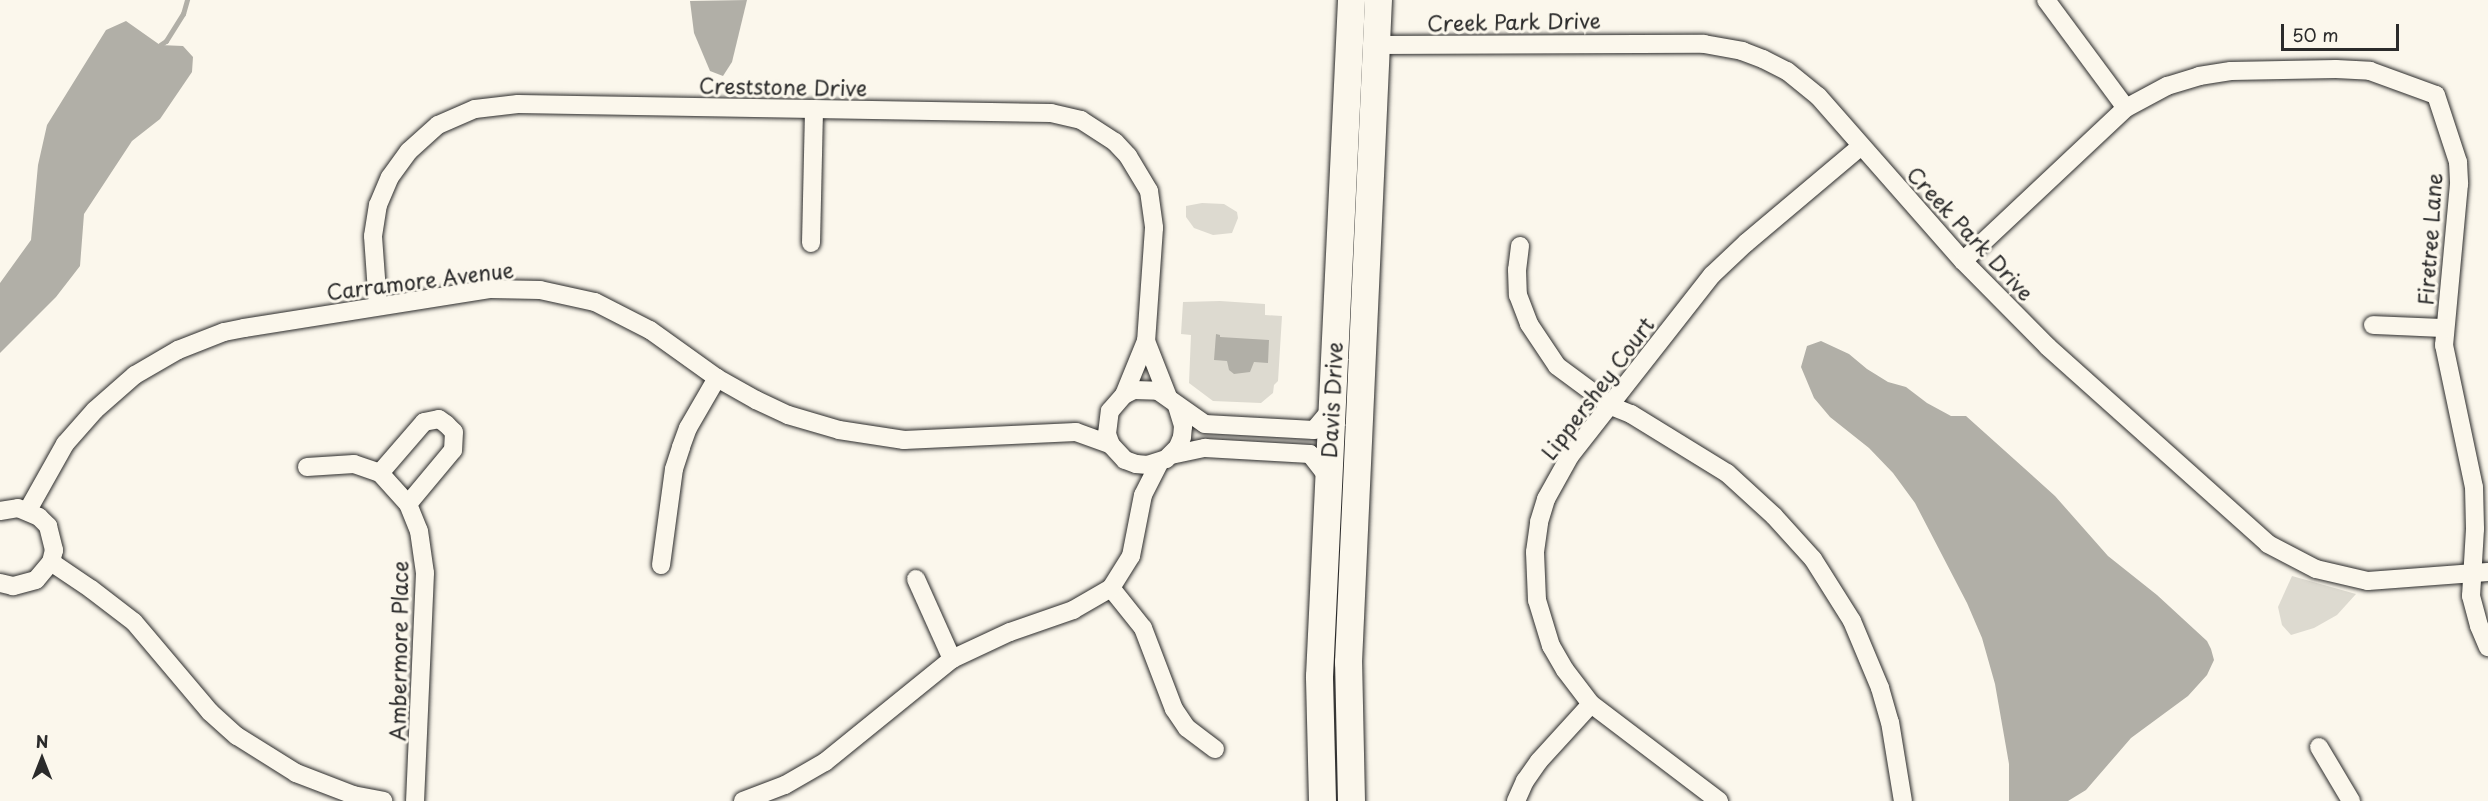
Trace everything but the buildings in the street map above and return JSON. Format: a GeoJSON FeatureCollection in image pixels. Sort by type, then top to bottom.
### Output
{"type":"FeatureCollection","features":[{"type":"Feature","properties":{"kind":"main road","name":"Davis Drive"},"geometry":{"type":"LineString","coordinates":[[1322,801],[1319,676],[1351,0]]}},
{"type":"Feature","properties":{"kind":"main road","name":"Davis Drive"},"geometry":{"type":"LineString","coordinates":[[1351,801],[1348,662],[1378,0]]}},
{"type":"Feature","properties":{"kind":"street"},"geometry":{"type":"LineString","coordinates":[[2046,0],[2126,108]]}},
{"type":"Feature","properties":{"kind":"street","name":"Creek Park Drive"},"geometry":{"type":"LineString","coordinates":[[1376,45],[1639,42],[1719,45],[1752,55],[1787,71],[1818,96],[1963,261],[2048,347],[2268,544],[2316,569],[2368,580],[2480,573]]}},
{"type":"Feature","properties":{"kind":"street","name":"Firetree Lane"},"geometry":{"type":"LineString","coordinates":[[1963,261],[2126,108],[2167,86],[2199,76],[2231,71],[2336,69],[2370,72],[2436,95],[2453,140],[2459,184],[2445,328],[2446,356],[2474,487],[2475,529],[2480,573],[2474,610],[2488,647]]}},
{"type":"Feature","properties":{"kind":"street","name":"Creststone Drive"},"geometry":{"type":"LineString","coordinates":[[378,306],[373,236],[382,192],[409,151],[438,125],[475,109],[518,104],[1051,113],[1082,120],[1097,128],[1128,156],[1149,191],[1153,207],[1146,341],[1124,395]]}},
{"type":"Feature","properties":{"kind":"street"},"geometry":{"type":"LineString","coordinates":[[811,243],[814,109]]}},
{"type":"Feature","properties":{"kind":"street","name":"Lippershey Court"},"geometry":{"type":"LineString","coordinates":[[1719,801],[1591,704],[1565,670],[1551,646],[1537,600],[1535,552],[1539,522],[1557,477],[1727,260],[1861,146]]}},
{"type":"Feature","properties":{"kind":"street"},"geometry":{"type":"LineString","coordinates":[[1520,246],[1517,270],[1518,295],[1529,324],[1557,366],[1611,406],[1659,430],[1727,473],[1774,516],[1813,559],[1852,621],[1872,666],[1890,723],[1903,801]]}},
{"type":"Feature","properties":{"kind":"street","name":"Carramore Avenue"},"geometry":{"type":"LineString","coordinates":[[28,510],[52,465],[81,424],[117,388],[154,362],[224,332],[491,289],[522,288],[557,292],[595,302],[633,319],[717,378],[788,415],[868,436],[936,440],[1076,432],[1111,445],[1125,460],[1143,495]]}},
{"type":"Feature","properties":{"kind":"street"},"geometry":{"type":"LineString","coordinates":[[2373,325],[2445,328]]}},
{"type":"Feature","properties":{"kind":"street","name":"Creststone Drive"},"geometry":{"type":"LineString","coordinates":[[1146,341],[1173,401]]}},
{"type":"Feature","properties":{"kind":"street"},"geometry":{"type":"LineString","coordinates":[[661,565],[674,469],[688,428],[717,378]]}},
{"type":"Feature","properties":{"kind":"street"},"geometry":{"type":"LineString","coordinates":[[1124,395],[1146,389],[1173,401],[1205,424],[1314,430],[1331,410]]}},
{"type":"Feature","properties":{"kind":"street","name":"Carramore Avenue"},"geometry":{"type":"LineString","coordinates":[[1076,432],[1110,411],[1124,395]]}},
{"type":"Feature","properties":{"kind":"street"},"geometry":{"type":"LineString","coordinates":[[742,801],[785,785],[825,762],[952,659],[1010,632],[1073,610],[1111,588],[1131,556],[1143,495],[1166,458],[1178,447],[1183,426],[1173,401]]}},
{"type":"Feature","properties":{"kind":"street"},"geometry":{"type":"LineString","coordinates":[[1110,411],[1107,434],[1111,445]]}},
{"type":"Feature","properties":{"kind":"street"},"geometry":{"type":"LineString","coordinates":[[307,466],[354,464],[380,472],[424,422],[439,419],[454,432],[453,450],[408,504]]}},
{"type":"Feature","properties":{"kind":"street"},"geometry":{"type":"LineString","coordinates":[[1125,460],[1148,465],[1205,448],[1310,454],[1328,477]]}},
{"type":"Feature","properties":{"kind":"street","name":"Ambermore Place"},"geometry":{"type":"LineString","coordinates":[[380,472],[408,504],[419,531],[425,573],[415,801]]}},
{"type":"Feature","properties":{"kind":"street"},"geometry":{"type":"LineString","coordinates":[[0,511],[18,508],[28,510],[44,521],[53,538],[54,550],[51,562],[36,580],[25,585],[13,586],[0,583]]}},
{"type":"Feature","properties":{"kind":"street"},"geometry":{"type":"LineString","coordinates":[[51,562],[134,622],[210,712],[237,736],[296,773],[353,795],[382,801]]}},
{"type":"Feature","properties":{"kind":"street"},"geometry":{"type":"LineString","coordinates":[[916,579],[952,659]]}},
{"type":"Feature","properties":{"kind":"street"},"geometry":{"type":"LineString","coordinates":[[1111,588],[1143,628],[1174,709],[1187,728],[1215,749]]}},
{"type":"Feature","properties":{"kind":"street"},"geometry":{"type":"LineString","coordinates":[[1516,801],[1525,781],[1539,761],[1591,704]]}},
{"type":"Feature","properties":{"kind":"street"},"geometry":{"type":"LineString","coordinates":[[2319,747],[2351,801]]}},
{"type":"Feature","properties":{"kind":"shaded area"},"geometry":{"type":"Polygon","coordinates":[[[747,0],[732,62],[723,76],[710,71],[694,33],[690,1],[747,0]]]}},
{"type":"Feature","properties":{"kind":"shaded area"},"geometry":{"type":"Polygon","coordinates":[[[126,21],[160,45],[183,46],[193,57],[192,72],[160,119],[132,141],[84,214],[80,266],[56,297],[0,353],[0,283],[31,240],[38,165],[47,125],[106,30],[126,21]]]}},
{"type":"Feature","properties":{"kind":"shaded area"},"geometry":{"type":"Polygon","coordinates":[[[1202,203],[1224,204],[1237,212],[1238,218],[1232,233],[1213,235],[1194,228],[1186,217],[1186,206],[1202,203]]]}},
{"type":"Feature","properties":{"kind":"shaded area"},"geometry":{"type":"Polygon","coordinates":[[[1220,301],[1265,304],[1265,315],[1282,316],[1278,381],[1274,385],[1273,393],[1261,403],[1213,401],[1189,383],[1191,335],[1181,334],[1183,302],[1220,301]]]}},
{"type":"Feature","properties":{"kind":"shaded area"},"geometry":{"type":"Polygon","coordinates":[[[1216,334],[1220,337],[1269,340],[1268,363],[1254,362],[1250,372],[1234,374],[1229,370],[1227,361],[1214,360],[1216,334]]]}},
{"type":"Feature","properties":{"kind":"shaded area"},"geometry":{"type":"Polygon","coordinates":[[[1821,341],[1849,354],[1888,382],[1906,387],[1927,403],[1951,416],[1966,416],[2055,496],[2108,556],[2157,595],[2207,641],[2214,660],[2207,675],[2188,696],[2131,738],[2086,790],[2068,801],[2009,801],[2009,764],[1995,684],[1982,638],[1967,603],[1915,503],[1893,473],[1869,448],[1830,417],[1814,398],[1801,367],[1807,346],[1821,341]]]}},
{"type":"Feature","properties":{"kind":"shaded area"},"geometry":{"type":"Polygon","coordinates":[[[2292,576],[2356,594],[2337,615],[2314,628],[2291,635],[2282,625],[2278,607],[2292,576]]]}},
{"type":"Feature","properties":{"kind":"waterway"},"geometry":{"type":"LineString","coordinates":[[160,45],[166,41],[183,14],[187,0]]}}]}
